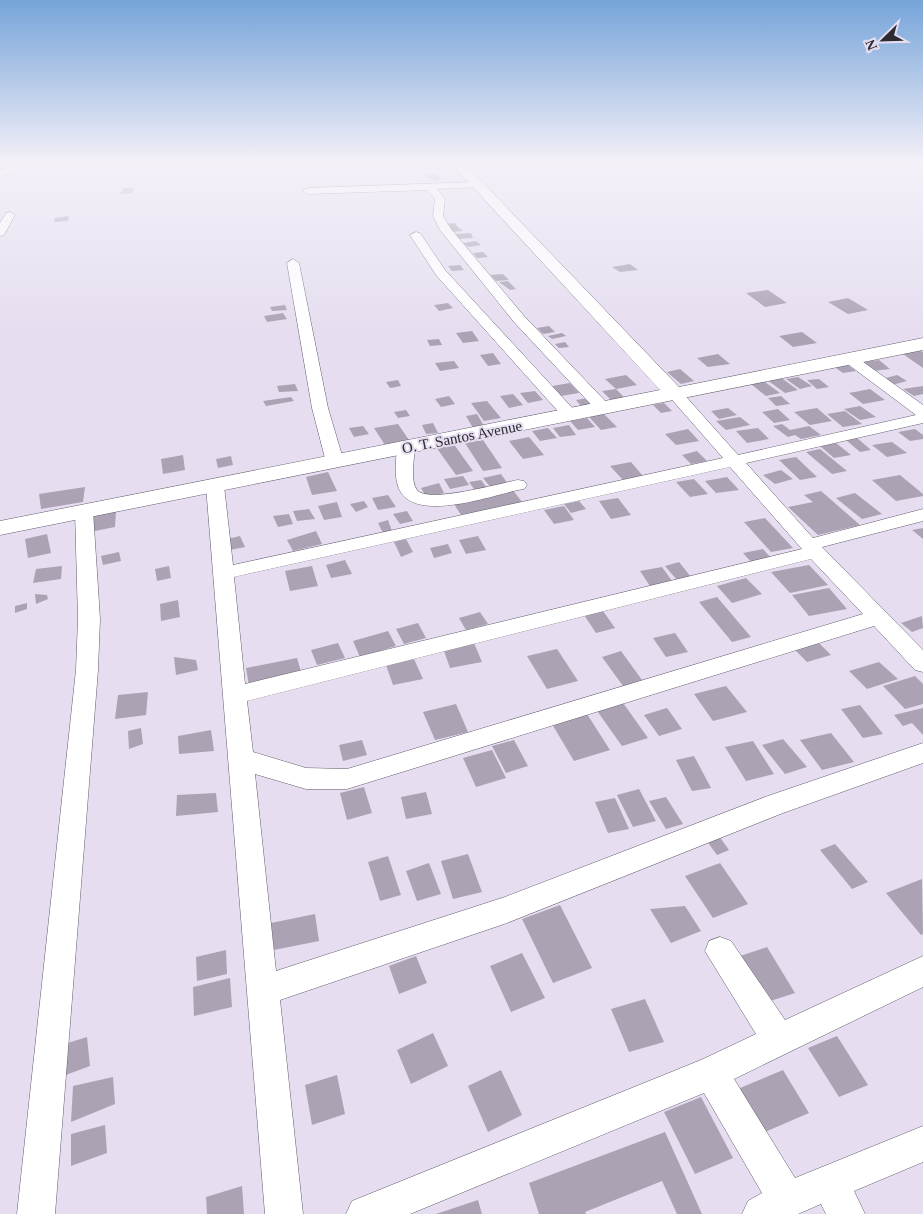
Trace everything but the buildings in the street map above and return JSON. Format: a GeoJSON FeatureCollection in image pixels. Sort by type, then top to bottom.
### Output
{"type":"FeatureCollection","features":[{"type":"Feature","properties":{"kind":"street"},"geometry":{"type":"LineString","coordinates":[[0,234],[9,218]]}},
{"type":"Feature","properties":{"kind":"street"},"geometry":{"type":"LineString","coordinates":[[439,218],[446,230],[519,319],[603,408]]}},
{"type":"Feature","properties":{"kind":"street"},"geometry":{"type":"LineString","coordinates":[[508,218],[675,394],[812,549],[879,617],[916,645],[923,664]]}},
{"type":"Feature","properties":{"kind":"street"},"geometry":{"type":"LineString","coordinates":[[416,235],[440,272],[570,415]]}},
{"type":"Feature","properties":{"kind":"street"},"geometry":{"type":"LineString","coordinates":[[293,263],[320,408],[336,462]]}},
{"type":"Feature","properties":{"kind":"street","name":"O. T. Santos Avenue"},"geometry":{"type":"LineString","coordinates":[[0,528],[923,344]]}},
{"type":"Feature","properties":{"kind":"street"},"geometry":{"type":"LineString","coordinates":[[850,359],[923,412]]}},
{"type":"Feature","properties":{"kind":"street"},"geometry":{"type":"LineString","coordinates":[[223,573],[494,515],[923,418]]}},
{"type":"Feature","properties":{"kind":"street"},"geometry":{"type":"LineString","coordinates":[[406,448],[404,482],[407,490],[420,500],[429,502],[440,501],[518,485]]}},
{"type":"Feature","properties":{"kind":"street"},"geometry":{"type":"LineString","coordinates":[[215,486],[284,1214]]}},
{"type":"Feature","properties":{"kind":"street"},"geometry":{"type":"LineString","coordinates":[[36,1214],[87,670],[89,619],[84,511]]}},
{"type":"Feature","properties":{"kind":"street"},"geometry":{"type":"LineString","coordinates":[[235,695],[812,549],[923,515]]}},
{"type":"Feature","properties":{"kind":"street"},"geometry":{"type":"LineString","coordinates":[[241,758],[277,772],[306,779],[330,782],[347,779],[879,617]]}},
{"type":"Feature","properties":{"kind":"street"},"geometry":{"type":"LineString","coordinates":[[262,991],[507,910],[774,805],[923,753]]}},
{"type":"Feature","properties":{"kind":"street"},"geometry":{"type":"LineString","coordinates":[[720,950],[779,1040]]}},
{"type":"Feature","properties":{"kind":"street"},"geometry":{"type":"LineString","coordinates":[[365,1214],[712,1073],[923,971]]}},
{"type":"Feature","properties":{"kind":"street"},"geometry":{"type":"LineString","coordinates":[[712,1073],[774,1207],[838,1199],[923,1144]]}}]}
